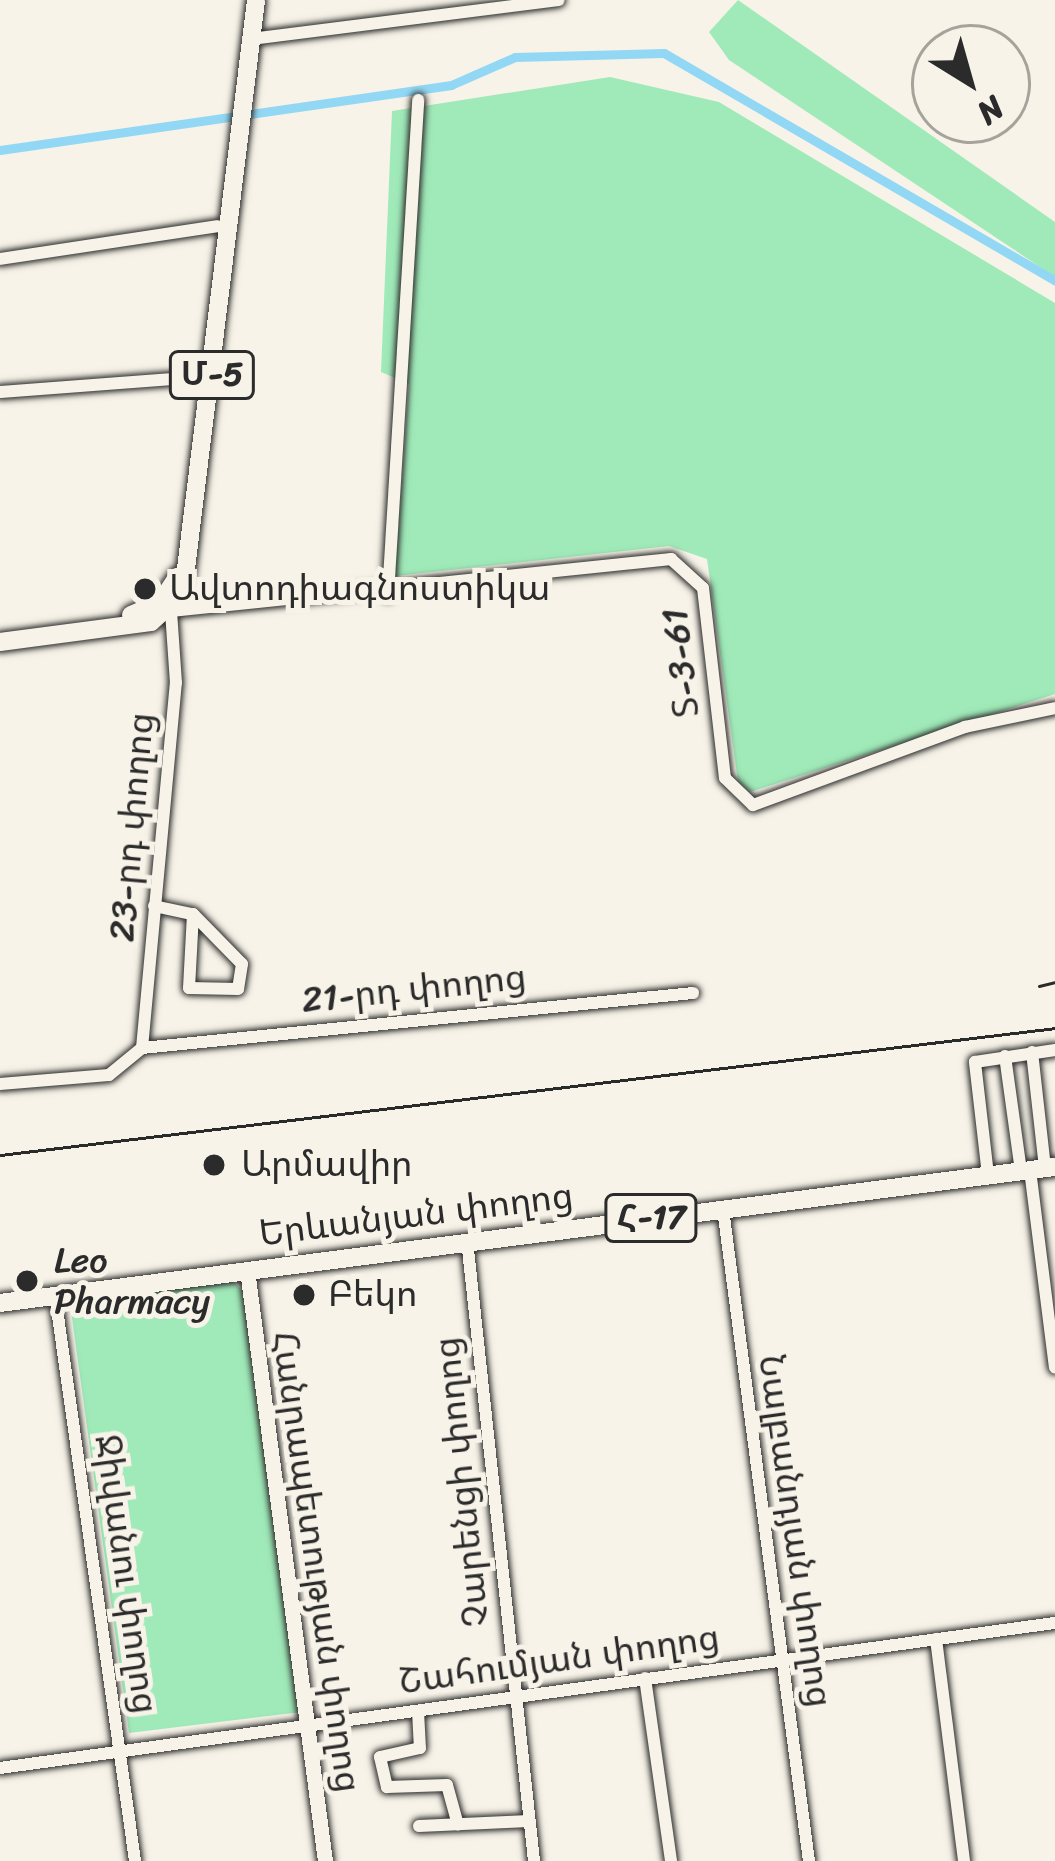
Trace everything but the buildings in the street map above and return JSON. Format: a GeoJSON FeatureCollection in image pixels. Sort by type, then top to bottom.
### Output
{"type":"FeatureCollection","features":[{"type":"Feature","properties":{"kind":"highway","name":"Մ-5"},"geometry":{"type":"LineString","coordinates":[[238,100],[250,39],[249,1]]}},
{"type":"Feature","properties":{"kind":"highway","name":"Մ-5"},"geometry":{"type":"LineString","coordinates":[[166,606],[181,555],[199,376],[249,1]]}},
{"type":"Feature","properties":{"kind":"highway","name":"Մ-5"},"geometry":{"type":"LineString","coordinates":[[166,606],[188,580],[233,136]]}},
{"type":"Feature","properties":{"kind":"highway"},"geometry":{"type":"LineString","coordinates":[[0,642],[137,624],[166,606]]}},
{"type":"Feature","properties":{"kind":"highway"},"geometry":{"type":"LineString","coordinates":[[0,630],[166,606]]}},
{"type":"Feature","properties":{"kind":"highway","name":"Երևանյան փողոց"},"geometry":{"type":"LineString","coordinates":[[0,1303],[1038,1169]]}},
{"type":"Feature","properties":{"kind":"main road","name":"Հանրապետության փողոց"},"geometry":{"type":"LineString","coordinates":[[247,1270],[326,1861]]}},
{"type":"Feature","properties":{"kind":"street"},"geometry":{"type":"LineString","coordinates":[[250,39],[560,0]]}},
{"type":"Feature","properties":{"kind":"street"},"geometry":{"type":"LineString","coordinates":[[388,595],[418,100]]}},
{"type":"Feature","properties":{"kind":"street"},"geometry":{"type":"LineString","coordinates":[[0,260],[218,226]]}},
{"type":"Feature","properties":{"kind":"street"},"geometry":{"type":"LineString","coordinates":[[0,392],[199,376]]}},
{"type":"Feature","properties":{"kind":"street","name":"Տ-3-61"},"geometry":{"type":"LineString","coordinates":[[166,606],[200,612],[388,595],[671,559],[694,570],[725,778],[753,805],[965,728],[1055,708]]}},
{"type":"Feature","properties":{"kind":"street"},"geometry":{"type":"LineString","coordinates":[[137,624],[172,650],[200,612],[188,580]]}},
{"type":"Feature","properties":{"kind":"street","name":"23-րդ փողոց"},"geometry":{"type":"LineString","coordinates":[[142,1048],[172,650],[166,606]]}},
{"type":"Feature","properties":{"kind":"street"},"geometry":{"type":"LineString","coordinates":[[154,906],[193,914],[242,964],[238,989],[189,988],[193,914]]}},
{"type":"Feature","properties":{"kind":"street","name":"21-րդ փողոց"},"geometry":{"type":"LineString","coordinates":[[142,1048],[693,993]]}},
{"type":"Feature","properties":{"kind":"street"},"geometry":{"type":"LineString","coordinates":[[0,1084],[109,1075],[142,1048]]}},
{"type":"Feature","properties":{"kind":"street"},"geometry":{"type":"LineString","coordinates":[[988,1175],[975,1062],[1055,1050]]}},
{"type":"Feature","properties":{"kind":"street"},"geometry":{"type":"LineString","coordinates":[[1032,1052],[1055,1367]]}},
{"type":"Feature","properties":{"kind":"street"},"geometry":{"type":"LineString","coordinates":[[1005,1055],[1038,1169]]}},
{"type":"Feature","properties":{"kind":"street","name":"Նալբանդյան փողոց"},"geometry":{"type":"LineString","coordinates":[[723,1209],[809,1861]]}},
{"type":"Feature","properties":{"kind":"street","name":"Չարենցի փողոց"},"geometry":{"type":"LineString","coordinates":[[466,1240],[534,1861]]}},
{"type":"Feature","properties":{"kind":"street","name":"Ջիվանու փողոց"},"geometry":{"type":"LineString","coordinates":[[55,1295],[136,1861]]}},
{"type":"Feature","properties":{"kind":"street","name":"Շահումյան փողոց"},"geometry":{"type":"LineString","coordinates":[[0,1768],[1055,1623]]}},
{"type":"Feature","properties":{"kind":"street"},"geometry":{"type":"LineString","coordinates":[[936,1639],[964,1861]]}},
{"type":"Feature","properties":{"kind":"street"},"geometry":{"type":"LineString","coordinates":[[645,1678],[671,1861]]}},
{"type":"Feature","properties":{"kind":"street"},"geometry":{"type":"LineString","coordinates":[[418,1711],[420,1748],[380,1756],[387,1787],[448,1785],[458,1825]]}},
{"type":"Feature","properties":{"kind":"street"},"geometry":{"type":"LineString","coordinates":[[419,1826],[530,1821]]}},
{"type":"Feature","properties":{"kind":"green space"},"geometry":{"type":"Polygon","coordinates":[[[738,0],[911,121],[911,144],[944,144],[1055,222],[1055,277],[729,60],[709,32],[738,0]]]}},
{"type":"Feature","properties":{"kind":"green space"},"geometry":{"type":"Polygon","coordinates":[[[610,77],[719,102],[1055,303],[1055,694],[750,792],[738,782],[707,559],[669,546],[395,576],[409,384],[381,372],[392,111],[610,77]]]}},
{"type":"Feature","properties":{"kind":"green space"},"geometry":{"type":"Polygon","coordinates":[[[229,1279],[247,1294],[302,1712],[129,1733],[70,1303],[229,1279]]]}},
{"type":"Feature","properties":{"kind":"waterway"},"geometry":{"type":"LineString","coordinates":[[0,150],[451,85],[515,57],[664,53],[1055,281]]}},
{"type":"Feature","properties":{"kind":"railway"},"geometry":{"type":"LineString","coordinates":[[1039,986],[1055,982]]}},
{"type":"Feature","properties":{"kind":"railway"},"geometry":{"type":"LineString","coordinates":[[0,1155],[1055,1028]]}},
{"type":"Feature","properties":{"kind":"place","name":"Ավտոդիագնոստիկա"},"geometry":{"type":"Point","coordinates":[145,589]}},
{"type":"Feature","properties":{"kind":"place","name":"Արմավիր"},"geometry":{"type":"Point","coordinates":[214,1165]}},
{"type":"Feature","properties":{"kind":"place","name":"Leo Pharmacy"},"geometry":{"type":"Point","coordinates":[27,1281]}},
{"type":"Feature","properties":{"kind":"place","name":"Բեկո"},"geometry":{"type":"Point","coordinates":[304,1295]}}]}
